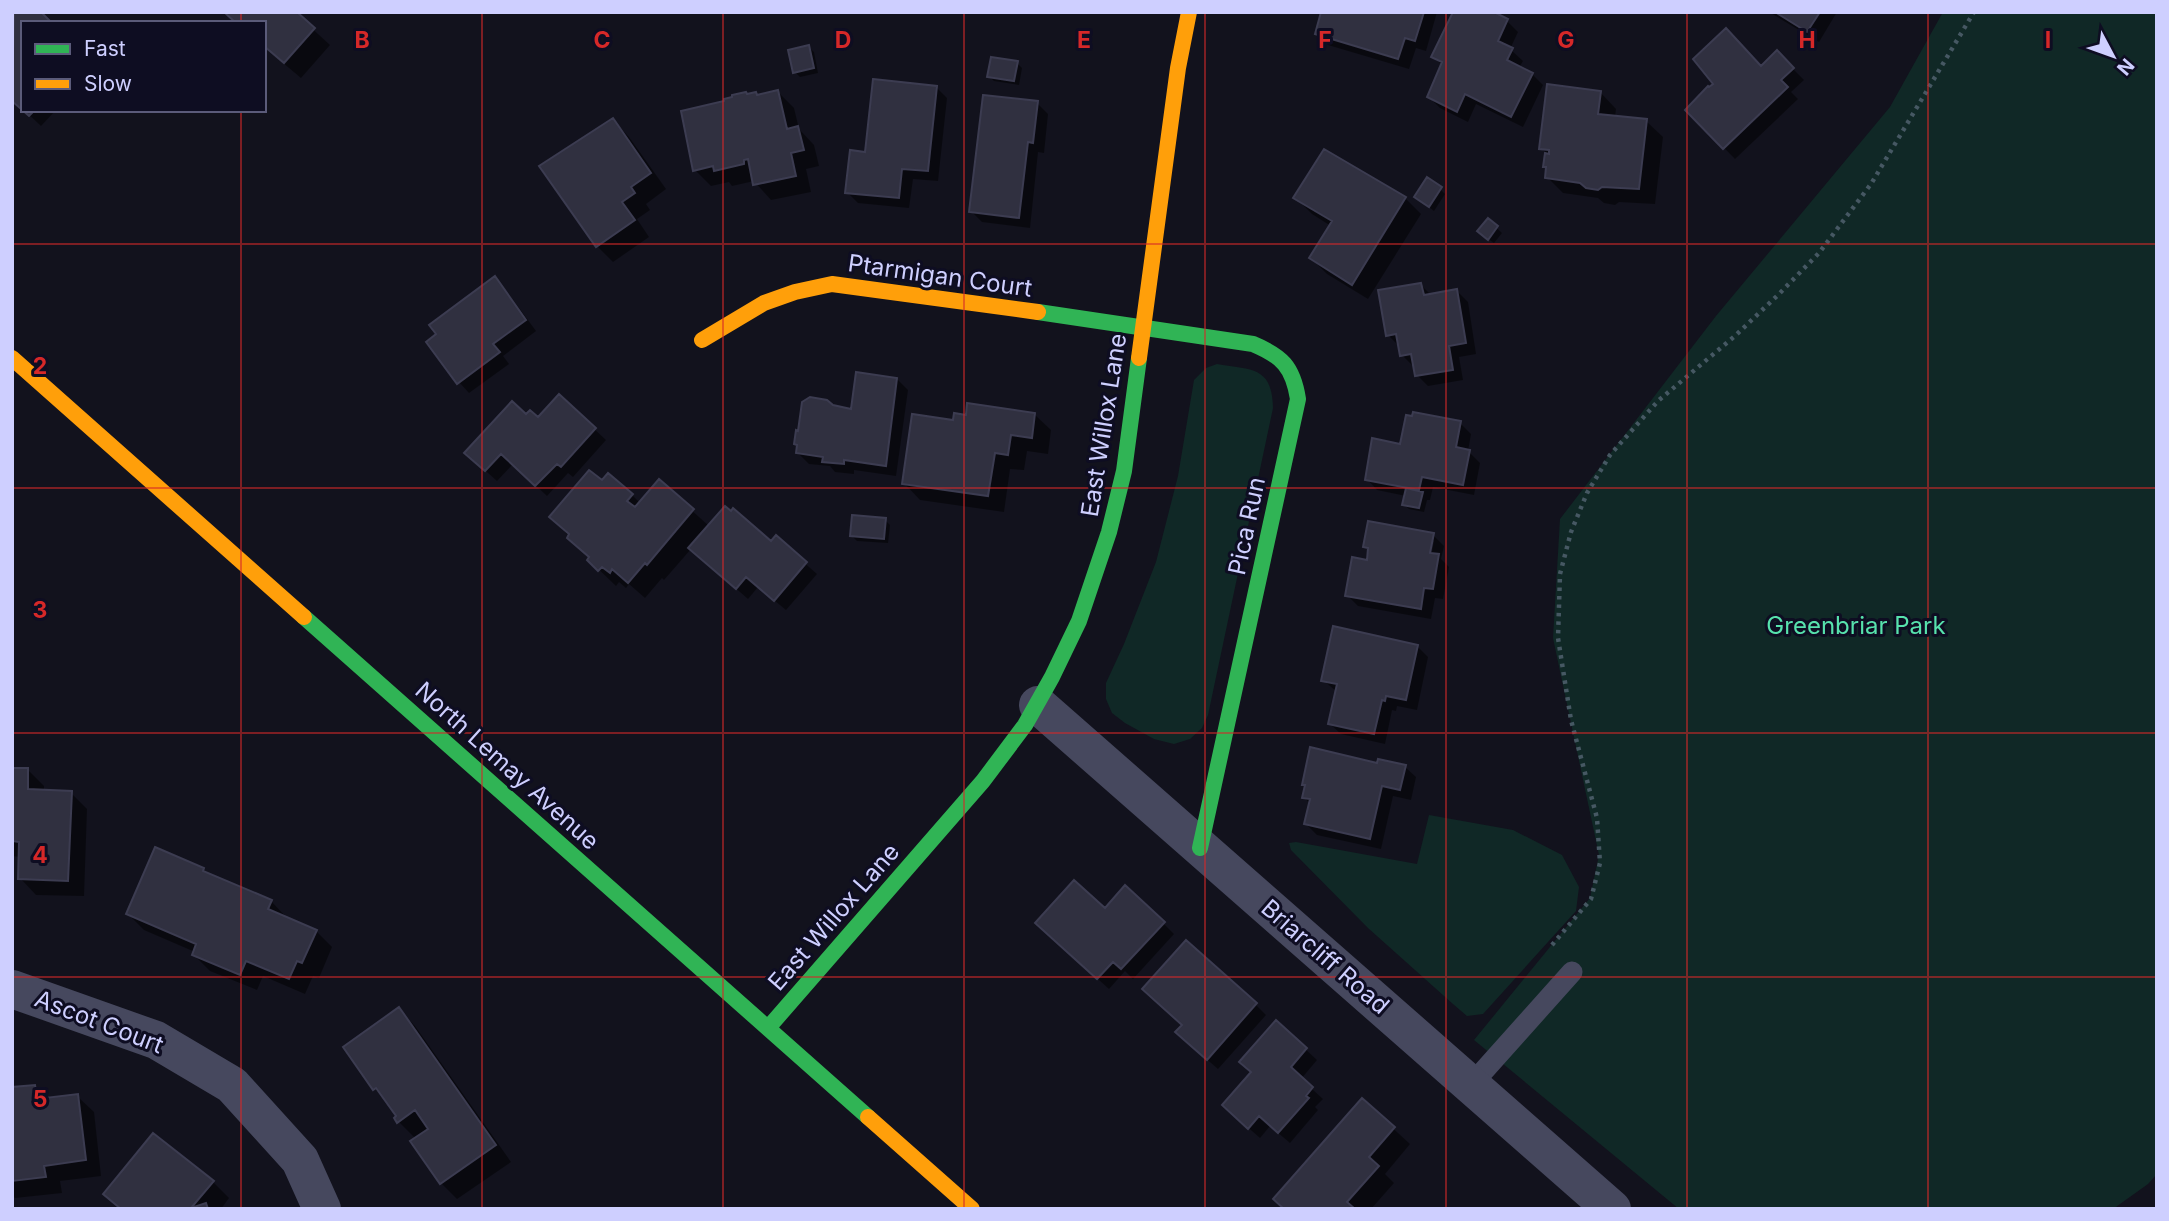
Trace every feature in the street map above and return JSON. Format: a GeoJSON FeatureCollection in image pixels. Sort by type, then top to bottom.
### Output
{"type":"FeatureCollection","features":[{"type":"Feature","properties":{"kind":"main road","name":"East Willox Lane"},"geometry":{"type":"LineString","coordinates":[[768,1028],[979,786],[1010,746],[1038,705],[1083,615],[1114,520],[1124,471],[1178,68],[1189,12]]}},
{"type":"Feature","properties":{"kind":"main road","name":"Ptarmigan Court"},"geometry":{"type":"LineString","coordinates":[[702,340],[746,312],[773,299],[832,284],[1143,326]]}},
{"type":"Feature","properties":{"kind":"main road","name":"Pica Run"},"geometry":{"type":"LineString","coordinates":[[1143,326],[1253,344],[1272,351],[1292,372],[1298,399],[1200,848]]}},
{"type":"Feature","properties":{"kind":"main road","name":"North Lemay Avenue"},"geometry":{"type":"LineString","coordinates":[[12,358],[972,1209]]}},
{"type":"Feature","properties":{"kind":"street","name":"Briarcliff Road"},"geometry":{"type":"LineString","coordinates":[[1038,705],[1612,1209]]}},
{"type":"Feature","properties":{"kind":"street","name":"Ascot Court"},"geometry":{"type":"LineString","coordinates":[[12,989],[156,1040],[232,1084],[300,1160],[321,1209]]}},
{"type":"Feature","properties":{"kind":"lane"},"geometry":{"type":"LineString","coordinates":[[1471,1085],[1572,972]]}},
{"type":"Feature","properties":{"kind":"path"},"geometry":{"type":"LineString","coordinates":[[1549,949],[1591,899],[1600,863],[1597,818],[1571,720],[1558,638],[1560,574],[1571,532],[1587,494],[1610,454],[1658,401],[1736,335],[1819,253],[1871,184],[1974,12]]}},
{"type":"Feature","properties":{"kind":"green space","name":"Greenbriar Park"},"geometry":{"type":"Polygon","coordinates":[[[1943,12],[2157,12],[2157,1174],[2148,1184],[2113,1209],[1679,1209],[1474,1040],[1590,898],[1599,855],[1553,638],[1560,519],[1716,316],[1890,107],[1943,12]]]}},
{"type":"Feature","properties":{"kind":"green space"},"geometry":{"type":"Polygon","coordinates":[[[1217,364],[1258,372],[1269,384],[1273,408],[1208,715],[1202,728],[1190,739],[1174,744],[1154,739],[1112,713],[1106,699],[1106,683],[1156,562],[1178,476],[1194,380],[1206,368],[1217,364]]]}},
{"type":"Feature","properties":{"kind":"green space"},"geometry":{"type":"Polygon","coordinates":[[[1429,815],[1513,830],[1562,855],[1579,887],[1576,911],[1483,1014],[1467,1016],[1453,1004],[1368,928],[1291,850],[1289,843],[1296,842],[1417,864],[1429,815]]]}},
{"type":"Feature","properties":{"kind":"building"},"geometry":{"type":"Polygon","coordinates":[[[14,12],[41,12],[50,21],[21,21],[21,109],[12,101],[14,12]]]}},
{"type":"Feature","properties":{"kind":"building"},"geometry":{"type":"Polygon","coordinates":[[[224,12],[297,12],[315,28],[284,63],[266,48],[266,21],[234,21],[224,12]]]}},
{"type":"Feature","properties":{"kind":"building"},"geometry":{"type":"Polygon","coordinates":[[[1321,12],[1424,12],[1415,41],[1405,38],[1398,59],[1315,34],[1321,12]]]}},
{"type":"Feature","properties":{"kind":"building"},"geometry":{"type":"Polygon","coordinates":[[[1453,12],[1494,12],[1508,19],[1498,41],[1513,48],[1507,60],[1533,73],[1511,117],[1465,94],[1457,112],[1427,97],[1442,62],[1431,57],[1453,12]]]}},
{"type":"Feature","properties":{"kind":"building"},"geometry":{"type":"Polygon","coordinates":[[[1775,12],[1820,12],[1807,32],[1775,12]]]}},
{"type":"Feature","properties":{"kind":"building"},"geometry":{"type":"Polygon","coordinates":[[[1726,28],[1761,66],[1777,50],[1794,68],[1781,80],[1788,87],[1723,149],[1685,110],[1713,84],[1693,59],[1726,28]]]}},
{"type":"Feature","properties":{"kind":"building"},"geometry":{"type":"Polygon","coordinates":[[[809,45],[814,68],[793,73],[788,50],[809,45]]]}},
{"type":"Feature","properties":{"kind":"building"},"geometry":{"type":"Polygon","coordinates":[[[991,57],[1018,61],[1014,81],[987,77],[991,57]]]}},
{"type":"Feature","properties":{"kind":"building"},"geometry":{"type":"Polygon","coordinates":[[[873,79],[937,86],[928,171],[902,169],[899,198],[845,193],[850,150],[865,152],[873,79]]]}},
{"type":"Feature","properties":{"kind":"building"},"geometry":{"type":"Polygon","coordinates":[[[1547,84],[1601,91],[1598,114],[1647,119],[1639,189],[1602,187],[1598,190],[1586,188],[1580,183],[1545,178],[1545,153],[1549,154],[1549,150],[1539,149],[1547,84]]]}},
{"type":"Feature","properties":{"kind":"building"},"geometry":{"type":"Polygon","coordinates":[[[778,90],[787,129],[798,126],[804,150],[791,153],[796,176],[753,185],[748,159],[744,160],[744,164],[714,171],[713,166],[693,171],[681,111],[724,101],[732,95],[756,92],[757,95],[778,90]]]}},
{"type":"Feature","properties":{"kind":"building"},"geometry":{"type":"Polygon","coordinates":[[[983,95],[1038,101],[1033,143],[1028,142],[1019,218],[969,212],[983,95]]]}},
{"type":"Feature","properties":{"kind":"building"},"geometry":{"type":"Polygon","coordinates":[[[613,118],[651,173],[631,187],[635,193],[622,202],[635,220],[596,247],[539,166],[613,118]]]}},
{"type":"Feature","properties":{"kind":"building"},"geometry":{"type":"Polygon","coordinates":[[[1324,149],[1406,197],[1352,285],[1309,258],[1332,221],[1293,198],[1324,149]]]}},
{"type":"Feature","properties":{"kind":"building"},"geometry":{"type":"Polygon","coordinates":[[[1427,177],[1442,187],[1429,207],[1414,197],[1427,177]]]}},
{"type":"Feature","properties":{"kind":"building"},"geometry":{"type":"Polygon","coordinates":[[[1488,218],[1498,226],[1488,240],[1477,231],[1488,218]]]}},
{"type":"Feature","properties":{"kind":"building"},"geometry":{"type":"Polygon","coordinates":[[[495,276],[526,320],[493,344],[500,352],[457,384],[426,342],[436,334],[429,325],[495,276]]]}},
{"type":"Feature","properties":{"kind":"building"},"geometry":{"type":"Polygon","coordinates":[[[1421,283],[1424,295],[1457,289],[1466,343],[1449,346],[1453,370],[1415,376],[1411,354],[1400,356],[1396,334],[1386,336],[1378,290],[1421,283]]]}},
{"type":"Feature","properties":{"kind":"building"},"geometry":{"type":"Polygon","coordinates":[[[856,372],[897,378],[886,466],[844,460],[844,464],[822,462],[823,457],[796,453],[797,445],[794,444],[802,402],[810,397],[851,409],[856,372]]]}},
{"type":"Feature","properties":{"kind":"building"},"geometry":{"type":"Polygon","coordinates":[[[559,394],[596,428],[561,467],[557,464],[535,486],[501,454],[485,471],[464,453],[512,401],[526,414],[530,410],[538,417],[559,394]]]}},
{"type":"Feature","properties":{"kind":"building"},"geometry":{"type":"Polygon","coordinates":[[[967,403],[1035,413],[1032,438],[1011,435],[1008,455],[995,453],[988,496],[902,484],[912,414],[953,420],[954,413],[966,415],[967,403]]]}},
{"type":"Feature","properties":{"kind":"building"},"geometry":{"type":"Polygon","coordinates":[[[1413,412],[1461,421],[1456,447],[1470,450],[1463,485],[1422,477],[1419,490],[1365,480],[1372,438],[1400,444],[1406,415],[1412,416],[1413,412]]]}},
{"type":"Feature","properties":{"kind":"building"},"geometry":{"type":"Polygon","coordinates":[[[589,470],[602,480],[608,473],[633,494],[627,501],[635,507],[659,479],[694,509],[647,565],[645,563],[628,583],[612,569],[610,573],[602,567],[598,571],[587,560],[589,557],[567,538],[569,534],[549,517],[589,470]]]}},
{"type":"Feature","properties":{"kind":"building"},"geometry":{"type":"Polygon","coordinates":[[[1406,488],[1423,492],[1419,508],[1402,505],[1406,488]]]}},
{"type":"Feature","properties":{"kind":"building"},"geometry":{"type":"Polygon","coordinates":[[[725,506],[731,511],[733,508],[771,541],[776,535],[807,562],[774,601],[746,577],[736,589],[688,548],[725,506]]]}},
{"type":"Feature","properties":{"kind":"building"},"geometry":{"type":"Polygon","coordinates":[[[852,515],[886,518],[884,539],[850,536],[852,515]]]}},
{"type":"Feature","properties":{"kind":"building"},"geometry":{"type":"Polygon","coordinates":[[[1368,521],[1434,533],[1430,553],[1439,554],[1433,589],[1424,588],[1421,609],[1345,596],[1352,557],[1367,560],[1368,548],[1363,547],[1368,521]]]}},
{"type":"Feature","properties":{"kind":"building"},"geometry":{"type":"Polygon","coordinates":[[[1333,626],[1418,645],[1406,700],[1386,696],[1385,701],[1382,700],[1374,734],[1328,724],[1337,684],[1321,681],[1333,626]]]}},
{"type":"Feature","properties":{"kind":"building"},"geometry":{"type":"Polygon","coordinates":[[[1310,747],[1377,763],[1378,759],[1406,765],[1400,790],[1382,786],[1370,839],[1304,824],[1310,799],[1302,798],[1305,785],[1302,785],[1310,747]]]}},
{"type":"Feature","properties":{"kind":"building"},"geometry":{"type":"Polygon","coordinates":[[[12,768],[28,768],[28,789],[72,791],[68,881],[18,879],[19,842],[12,841],[12,768]]]}},
{"type":"Feature","properties":{"kind":"building"},"geometry":{"type":"Polygon","coordinates":[[[155,847],[272,900],[268,909],[317,930],[302,963],[297,961],[289,979],[246,961],[240,975],[192,955],[196,944],[126,914],[155,847]]]}},
{"type":"Feature","properties":{"kind":"building"},"geometry":{"type":"Polygon","coordinates":[[[1074,880],[1105,908],[1125,885],[1165,922],[1121,969],[1113,962],[1097,979],[1035,923],[1074,880]]]}},
{"type":"Feature","properties":{"kind":"building"},"geometry":{"type":"Polygon","coordinates":[[[1186,940],[1257,1003],[1207,1060],[1175,1032],[1182,1025],[1142,989],[1186,940]]]}},
{"type":"Feature","properties":{"kind":"building"},"geometry":{"type":"Polygon","coordinates":[[[399,1007],[496,1145],[440,1184],[410,1141],[428,1129],[415,1110],[397,1123],[394,1118],[396,1116],[376,1088],[373,1090],[343,1047],[399,1007]]]}},
{"type":"Feature","properties":{"kind":"building"},"geometry":{"type":"Polygon","coordinates":[[[1276,1020],[1307,1048],[1291,1067],[1313,1087],[1306,1096],[1309,1098],[1278,1133],[1259,1116],[1248,1129],[1222,1105],[1251,1072],[1239,1062],[1276,1020]]]}},
{"type":"Feature","properties":{"kind":"building"},"geometry":{"type":"Polygon","coordinates":[[[35,1085],[37,1099],[78,1094],[86,1160],[44,1166],[46,1177],[12,1181],[12,1087],[35,1085]]]}},
{"type":"Feature","properties":{"kind":"building"},"geometry":{"type":"Polygon","coordinates":[[[1362,1098],[1395,1127],[1369,1157],[1379,1166],[1347,1202],[1355,1209],[1284,1209],[1273,1199],[1362,1098]]]}},
{"type":"Feature","properties":{"kind":"building"},"geometry":{"type":"Polygon","coordinates":[[[153,1133],[214,1181],[191,1208],[206,1203],[208,1209],[121,1209],[103,1194],[153,1133]]]}},
{"type":"Feature","properties":{"kind":"traffic: fast"},"geometry":{"type":"LineString","coordinates":[[1038,312],[1253,344],[1279,358],[1289,371],[1296,388],[1298,399],[1200,848]]}},
{"type":"Feature","properties":{"kind":"traffic: fast"},"geometry":{"type":"LineString","coordinates":[[768,1028],[983,781],[1025,725],[1052,677],[1079,621],[1109,532],[1124,471],[1139,358]]}},
{"type":"Feature","properties":{"kind":"traffic: fast"},"geometry":{"type":"LineString","coordinates":[[304,617],[868,1117]]}},
{"type":"Feature","properties":{"kind":"traffic: slow"},"geometry":{"type":"LineString","coordinates":[[1139,358],[1178,68],[1189,12]]}},
{"type":"Feature","properties":{"kind":"traffic: slow"},"geometry":{"type":"LineString","coordinates":[[702,340],[764,303],[795,292],[832,284],[1038,312]]}},
{"type":"Feature","properties":{"kind":"traffic: slow"},"geometry":{"type":"LineString","coordinates":[[12,358],[304,617]]}},
{"type":"Feature","properties":{"kind":"traffic: slow"},"geometry":{"type":"LineString","coordinates":[[868,1117],[972,1209]]}}]}
